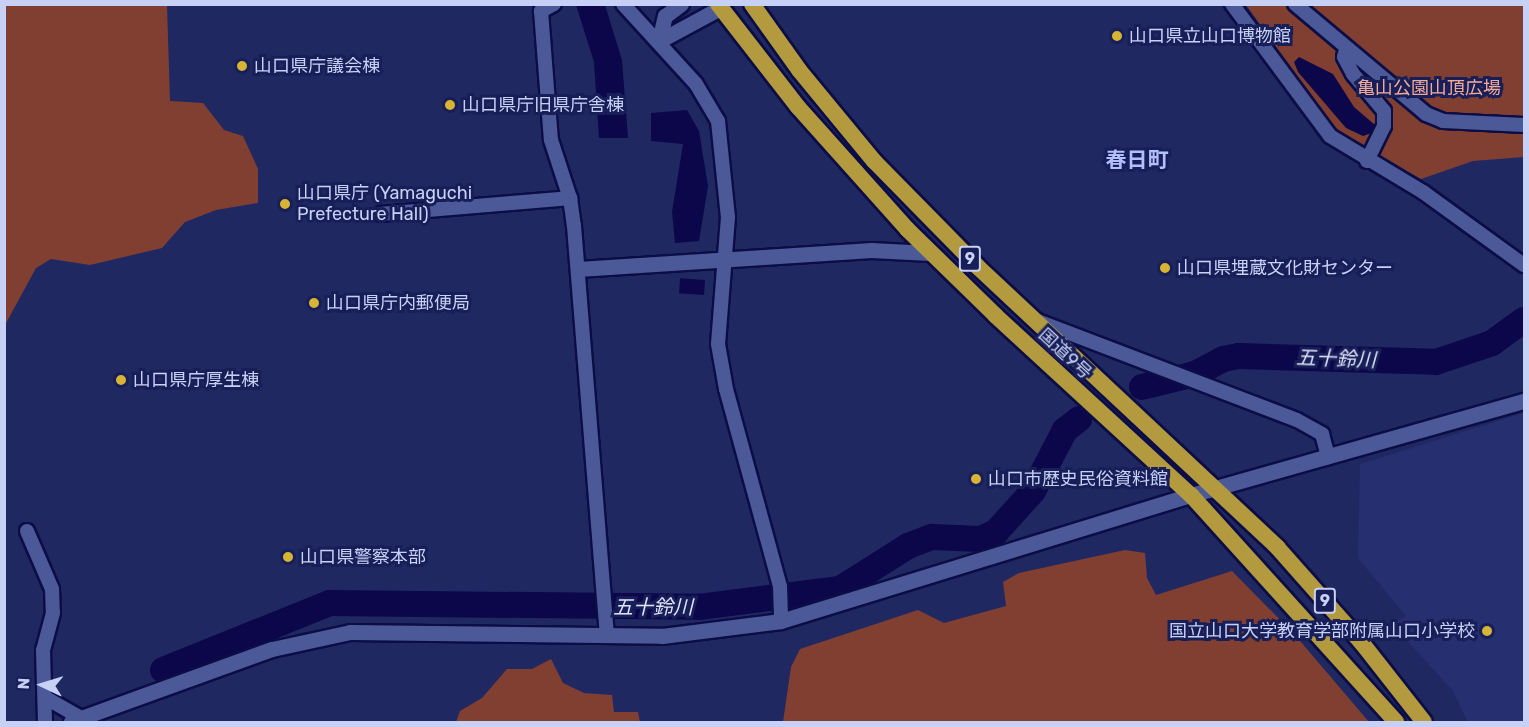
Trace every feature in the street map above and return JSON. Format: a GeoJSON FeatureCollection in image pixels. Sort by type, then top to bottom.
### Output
{"type":"FeatureCollection","features":[{"type":"Feature","properties":{"kind":"highway","name":"国道9号"},"geometry":{"type":"LineString","coordinates":[[752,4],[798,70],[874,161],[1035,320],[1285,555],[1362,643],[1424,723]]}},
{"type":"Feature","properties":{"kind":"highway","name":"国道9号"},"geometry":{"type":"LineString","coordinates":[[719,6],[798,107],[930,253],[1191,495],[1396,723]]}},
{"type":"Feature","properties":{"kind":"street"},"geometry":{"type":"LineString","coordinates":[[554,4],[541,11],[551,140],[557,167],[570,198],[578,269],[607,635]]}},
{"type":"Feature","properties":{"kind":"street"},"geometry":{"type":"LineString","coordinates":[[623,4],[659,41],[710,103],[718,121],[726,178],[728,260],[718,344],[726,389],[780,587],[781,615]]}},
{"type":"Feature","properties":{"kind":"street"},"geometry":{"type":"LineString","coordinates":[[659,41],[665,16],[681,4]]}},
{"type":"Feature","properties":{"kind":"street"},"geometry":{"type":"LineString","coordinates":[[1232,4],[1330,136],[1367,161],[1423,192],[1524,265]]}},
{"type":"Feature","properties":{"kind":"street"},"geometry":{"type":"LineString","coordinates":[[1294,4],[1346,50],[1426,114],[1443,121],[1524,125]]}},
{"type":"Feature","properties":{"kind":"street"},"geometry":{"type":"LineString","coordinates":[[659,41],[719,6]]}},
{"type":"Feature","properties":{"kind":"street"},"geometry":{"type":"LineString","coordinates":[[1346,50],[1344,57],[1353,74],[1384,111],[1384,126],[1367,161]]}},
{"type":"Feature","properties":{"kind":"street"},"geometry":{"type":"LineString","coordinates":[[381,214],[570,198]]}},
{"type":"Feature","properties":{"kind":"street"},"geometry":{"type":"LineString","coordinates":[[578,269],[871,250],[930,253]]}},
{"type":"Feature","properties":{"kind":"street"},"geometry":{"type":"LineString","coordinates":[[1035,320],[1297,420],[1322,434],[1328,457]]}},
{"type":"Feature","properties":{"kind":"street"},"geometry":{"type":"LineString","coordinates":[[46,698],[76,720],[272,649],[350,632],[662,636],[781,615],[1191,495],[1524,401]]}},
{"type":"Feature","properties":{"kind":"street"},"geometry":{"type":"LineString","coordinates":[[27,531],[52,589],[53,613],[43,650],[45,723]]}},
{"type":"Feature","properties":{"kind":"shaded area"},"geometry":{"type":"Polygon","coordinates":[[[576,5],[605,5],[622,60],[628,138],[599,138],[594,62],[576,5]]]}},
{"type":"Feature","properties":{"kind":"shaded area"},"geometry":{"type":"Polygon","coordinates":[[[1299,57],[1333,74],[1354,107],[1375,125],[1374,132],[1363,136],[1346,128],[1298,72],[1294,62],[1299,57]]]}},
{"type":"Feature","properties":{"kind":"shaded area"},"geometry":{"type":"Polygon","coordinates":[[[687,110],[699,131],[708,186],[699,241],[675,243],[672,212],[683,144],[651,141],[651,113],[687,110]]]}},
{"type":"Feature","properties":{"kind":"shaded area"},"geometry":{"type":"Polygon","coordinates":[[[680,278],[705,280],[704,295],[679,293],[680,278]]]}},
{"type":"Feature","properties":{"kind":"shaded area"},"geometry":{"type":"Polygon","coordinates":[[[1524,413],[1524,722],[1468,722],[1453,691],[1392,624],[1406,616],[1358,558],[1360,464],[1524,413]]]}},
{"type":"Feature","properties":{"kind":"green space"},"geometry":{"type":"Polygon","coordinates":[[[5,4],[167,5],[170,101],[203,103],[224,130],[243,136],[258,169],[258,203],[216,210],[185,222],[162,248],[90,265],[51,259],[36,268],[5,325],[5,4]]]}},
{"type":"Feature","properties":{"kind":"green space","name":"亀山公園山頂広場"},"geometry":{"type":"Polygon","coordinates":[[[1246,5],[1524,5],[1524,157],[1473,161],[1421,179],[1339,134],[1246,5]]]}},
{"type":"Feature","properties":{"kind":"green space"},"geometry":{"type":"Polygon","coordinates":[[[1125,550],[1145,553],[1147,578],[1156,595],[1232,571],[1295,635],[1369,722],[783,722],[791,667],[800,649],[918,610],[944,623],[1006,606],[1003,582],[1019,573],[1125,550]]]}},
{"type":"Feature","properties":{"kind":"green space"},"geometry":{"type":"Polygon","coordinates":[[[551,659],[563,683],[584,693],[612,695],[614,712],[638,712],[640,722],[456,722],[460,711],[482,698],[507,669],[532,669],[551,659]]]}},
{"type":"Feature","properties":{"kind":"waterway","name":"五十鈴川"},"geometry":{"type":"LineString","coordinates":[[1142,387],[1195,374],[1223,359],[1239,356],[1436,362],[1492,343],[1524,320]]}},
{"type":"Feature","properties":{"kind":"waterway","name":"五十鈴川"},"geometry":{"type":"LineString","coordinates":[[163,670],[330,603],[699,607],[840,589],[908,546],[932,537],[981,539],[996,532],[1033,491],[1065,430],[1079,419]]}},
{"type":"Feature","properties":{"kind":"place","name":"山口県立山口博物館"},"geometry":{"type":"Point","coordinates":[1117,36]}},
{"type":"Feature","properties":{"kind":"place","name":"山口県庁議会棟"},"geometry":{"type":"Point","coordinates":[242,66]}},
{"type":"Feature","properties":{"kind":"place","name":"山口県庁旧県庁舎棟"},"geometry":{"type":"Point","coordinates":[450,105]}},
{"type":"Feature","properties":{"kind":"place","name":"山口県庁 (Yamaguchi Prefecture Hall)"},"geometry":{"type":"Point","coordinates":[285,204]}},
{"type":"Feature","properties":{"kind":"place","name":"山口県埋蔵文化財センター"},"geometry":{"type":"Point","coordinates":[1165,268]}},
{"type":"Feature","properties":{"kind":"place","name":"山口県庁内郵便局"},"geometry":{"type":"Point","coordinates":[314,303]}},
{"type":"Feature","properties":{"kind":"place","name":"山口県庁厚生棟"},"geometry":{"type":"Point","coordinates":[121,380]}},
{"type":"Feature","properties":{"kind":"place","name":"山口市歴史民俗資料館"},"geometry":{"type":"Point","coordinates":[976,479]}},
{"type":"Feature","properties":{"kind":"place","name":"山口県警察本部"},"geometry":{"type":"Point","coordinates":[288,557]}},
{"type":"Feature","properties":{"kind":"place","name":"国立山口大学教育学部附属山口小学校"},"geometry":{"type":"Point","coordinates":[1487,631]}},
{"type":"Feature","properties":{"kind":"district","name":"春日町"},"geometry":{"type":"Point","coordinates":[1137,160]}}]}
